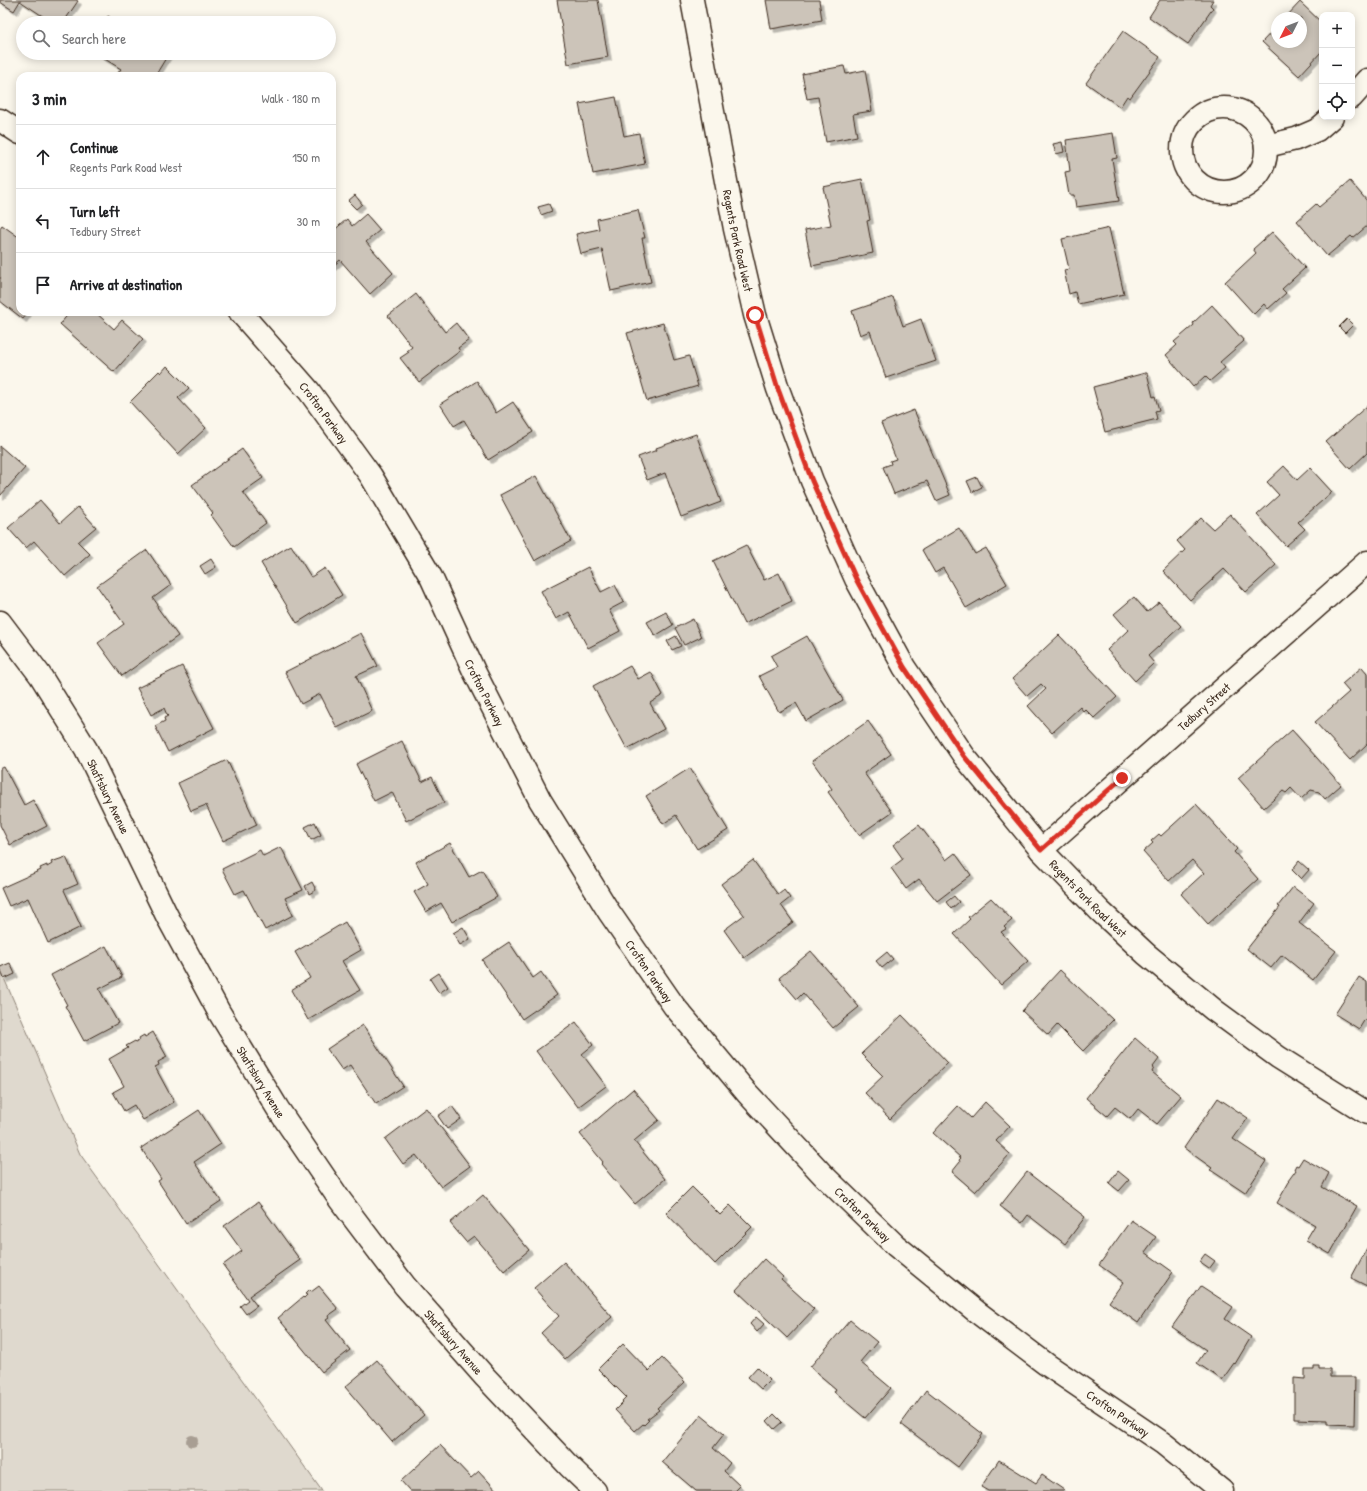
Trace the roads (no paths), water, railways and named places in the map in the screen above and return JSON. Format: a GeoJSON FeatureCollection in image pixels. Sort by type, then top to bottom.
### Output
{"type":"FeatureCollection","features":[{"type":"Feature","properties":{"kind":"street","name":"Regents Park Road West"},"geometry":{"type":"LineString","coordinates":[[692,0],[734,228],[754,308],[778,389],[812,481],[856,579],[904,667],[964,756],[1041,850],[1100,911],[1146,954],[1214,1010],[1278,1057],[1367,1113]]}},
{"type":"Feature","properties":{"kind":"street"},"geometry":{"type":"LineString","coordinates":[[1355,94],[1367,80]]}},
{"type":"Feature","properties":{"kind":"street"},"geometry":{"type":"LineString","coordinates":[[0,120],[16,130]]}},
{"type":"Feature","properties":{"kind":"street"},"geometry":{"type":"LineString","coordinates":[[1266,146],[1296,139],[1316,130],[1328,120]]}},
{"type":"Feature","properties":{"kind":"street","name":"Crofton Parkway"},"geometry":{"type":"LineString","coordinates":[[243,316],[309,391],[371,476],[431,577],[474,671],[540,800],[609,912],[674,1006],[737,1082],[824,1176],[895,1245],[977,1312],[1046,1364],[1164,1444],[1222,1491]]}},
{"type":"Feature","properties":{"kind":"street","name":"Tedbury Street"},"geometry":{"type":"LineString","coordinates":[[1041,850],[1367,562]]}},
{"type":"Feature","properties":{"kind":"street","name":"Shaftsbury Avenue"},"geometry":{"type":"LineString","coordinates":[[0,622],[40,675],[86,749],[167,916],[219,1012],[278,1109],[335,1194],[405,1286],[484,1377],[595,1491]]}}]}
